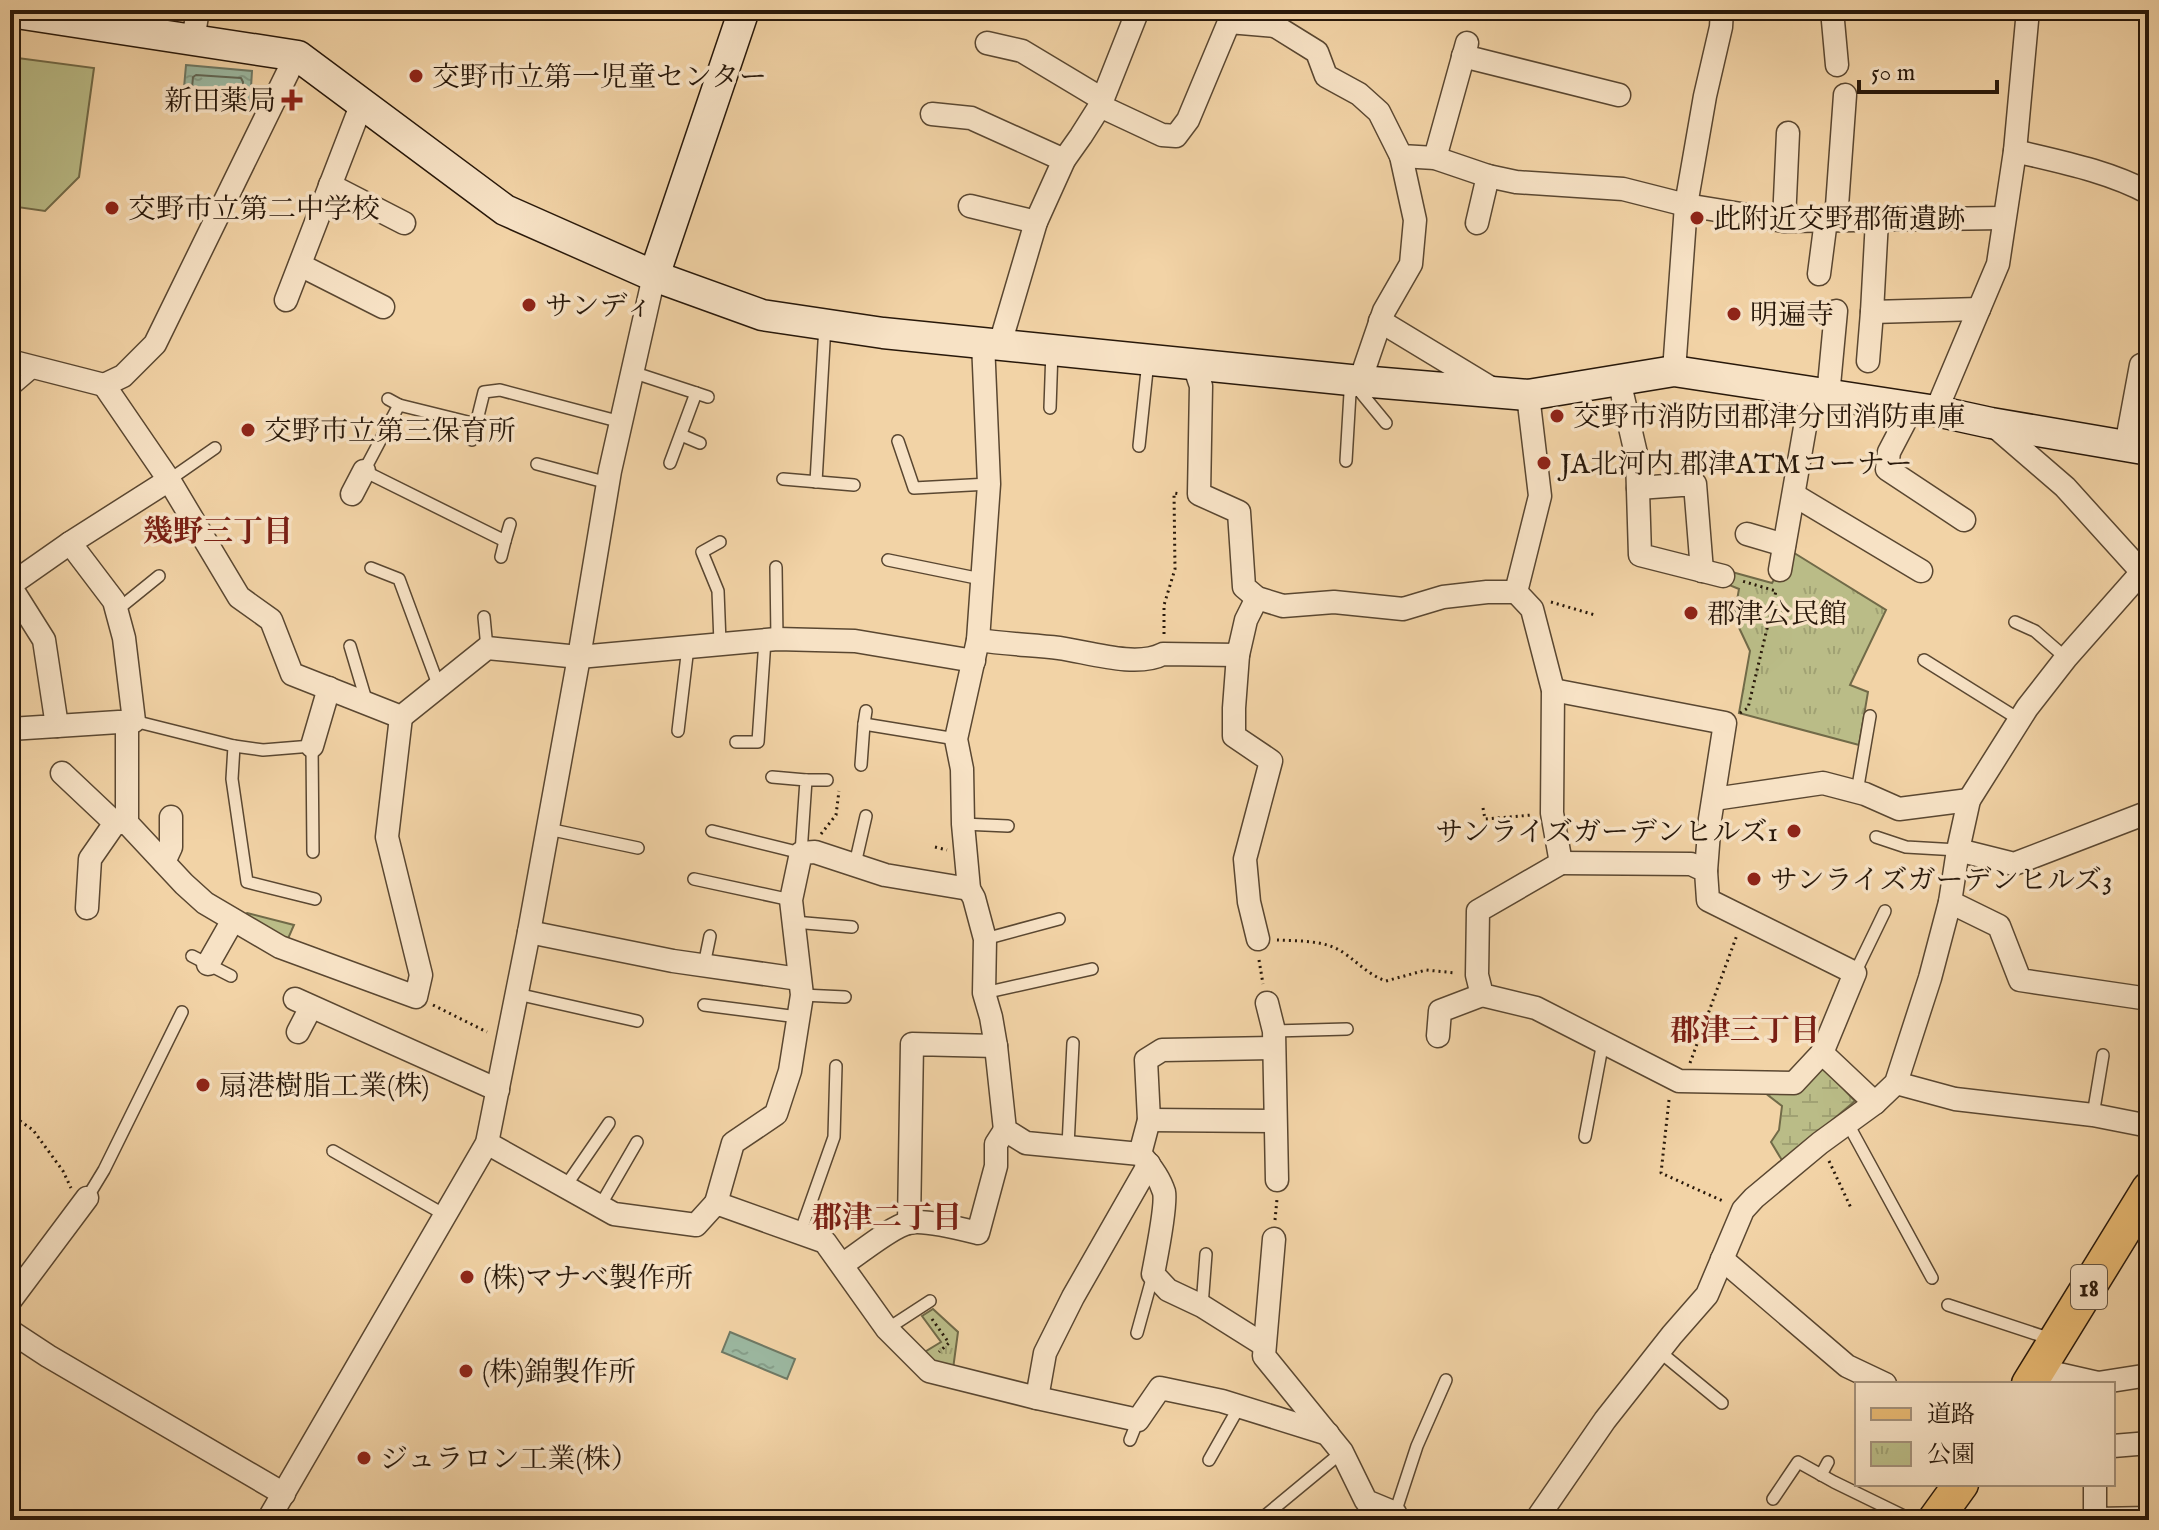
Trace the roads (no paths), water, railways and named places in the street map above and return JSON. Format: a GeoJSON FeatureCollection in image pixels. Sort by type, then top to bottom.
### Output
{"type":"FeatureCollection","features":[{"type":"Feature","properties":{"kind":"main road","name":"18"},"geometry":{"type":"LineString","coordinates":[[2042,1363],[2149,1189]]}},
{"type":"Feature","properties":{"kind":"main road"},"geometry":{"type":"LineString","coordinates":[[1935,1520],[1960,1486]]}},
{"type":"Feature","properties":{"kind":"street"},"geometry":{"type":"LineString","coordinates":[[193,40],[198,10]]}},
{"type":"Feature","properties":{"kind":"street"},"geometry":{"type":"LineString","coordinates":[[268,1520],[487,1143],[548,829],[608,483],[632,372],[654,276],[744,10]]}},
{"type":"Feature","properties":{"kind":"street"},"geometry":{"type":"LineString","coordinates":[[843,1264],[909,1223],[947,1226],[978,1233],[996,1166],[996,1144],[1005,1130],[996,1046],[984,993],[985,939],[969,889],[962,769],[956,739],[976,650],[989,484],[992,343],[1036,222],[1064,160],[1101,102],[1138,10]]}},
{"type":"Feature","properties":{"kind":"street"},"geometry":{"type":"LineString","coordinates":[[1674,371],[1694,121],[1721,27],[1722,10]]}},
{"type":"Feature","properties":{"kind":"street"},"geometry":{"type":"LineString","coordinates":[[1832,10],[1837,65]]}},
{"type":"Feature","properties":{"kind":"street"},"geometry":{"type":"LineString","coordinates":[[1964,520],[1887,469],[1889,452],[1924,410],[1979,309],[1998,264],[2015,151],[2028,10]]}},
{"type":"Feature","properties":{"kind":"street"},"geometry":{"type":"LineString","coordinates":[[10,12],[298,56],[505,210],[654,276],[762,315],[883,333],[1359,385],[1513,394],[1674,371],[1924,410],[2137,448],[2141,365]]}},
{"type":"Feature","properties":{"kind":"street"},"geometry":{"type":"LineString","coordinates":[[987,43],[1024,43],[1101,102],[1162,135],[1176,136],[1188,120],[1229,22],[1276,18],[1317,52],[1326,76],[1359,94],[1379,112],[1401,156],[1415,220],[1411,264],[1384,311],[1359,385]]}},
{"type":"Feature","properties":{"kind":"street"},"geometry":{"type":"LineString","coordinates":[[1435,158],[1465,49],[1570,76],[1619,95]]}},
{"type":"Feature","properties":{"kind":"street"},"geometry":{"type":"LineString","coordinates":[[10,361],[104,385],[123,376],[155,344],[298,56]]}},
{"type":"Feature","properties":{"kind":"street"},"geometry":{"type":"LineString","coordinates":[[1819,274],[1831,220],[1845,95]]}},
{"type":"Feature","properties":{"kind":"street"},"geometry":{"type":"LineString","coordinates":[[286,300],[362,103]]}},
{"type":"Feature","properties":{"kind":"street"},"geometry":{"type":"LineString","coordinates":[[932,114],[971,118],[987,134],[1064,160]]}},
{"type":"Feature","properties":{"kind":"street"},"geometry":{"type":"LineString","coordinates":[[1784,221],[1788,133]]}},
{"type":"Feature","properties":{"kind":"street"},"geometry":{"type":"LineString","coordinates":[[2015,151],[2081,167],[2149,193]]}},
{"type":"Feature","properties":{"kind":"street"},"geometry":{"type":"LineString","coordinates":[[1401,156],[1435,158],[1516,182],[1623,189],[1686,205],[1784,221],[2004,218]]}},
{"type":"Feature","properties":{"kind":"street"},"geometry":{"type":"LineString","coordinates":[[1477,223],[1488,176]]}},
{"type":"Feature","properties":{"kind":"street"},"geometry":{"type":"LineString","coordinates":[[330,185],[404,223]]}},
{"type":"Feature","properties":{"kind":"street"},"geometry":{"type":"LineString","coordinates":[[970,206],[1036,222]]}},
{"type":"Feature","properties":{"kind":"street"},"geometry":{"type":"LineString","coordinates":[[1868,361],[1877,220]]}},
{"type":"Feature","properties":{"kind":"street"},"geometry":{"type":"LineString","coordinates":[[300,265],[383,307]]}},
{"type":"Feature","properties":{"kind":"street"},"geometry":{"type":"LineString","coordinates":[[1872,312],[1979,309]]}},
{"type":"Feature","properties":{"kind":"street"},"geometry":{"type":"LineString","coordinates":[[1780,570],[1836,311]]}},
{"type":"Feature","properties":{"kind":"street"},"geometry":{"type":"LineString","coordinates":[[1380,321],[1513,394],[1540,496],[1516,592]]}},
{"type":"Feature","properties":{"kind":"street"},"geometry":{"type":"LineString","coordinates":[[1194,365],[1201,386],[1199,494],[1239,512],[1244,587],[1257,598],[1283,606],[1334,602],[1403,609],[1443,597],[1516,592],[1532,609],[1553,690],[1552,813],[1561,863]]}},
{"type":"Feature","properties":{"kind":"street"},"geometry":{"type":"LineString","coordinates":[[1619,380],[1637,458],[1640,555],[1713,573],[1695,484],[1638,488]]}},
{"type":"Feature","properties":{"kind":"street"},"geometry":{"type":"LineString","coordinates":[[104,385],[169,480],[239,597],[271,620],[292,674],[401,717]]}},
{"type":"Feature","properties":{"kind":"street"},"geometry":{"type":"LineString","coordinates":[[1536,1520],[1605,1420],[1707,1295],[1743,1210],[1896,1083],[1930,978],[1950,902],[1969,800],[2020,720],[2066,658],[2146,568],[2065,487],[1991,423]]}},
{"type":"Feature","properties":{"kind":"street"},"geometry":{"type":"LineString","coordinates":[[352,494],[364,471]]}},
{"type":"Feature","properties":{"kind":"street"},"geometry":{"type":"LineString","coordinates":[[57,726],[44,640],[10,586],[70,543],[169,480]]}},
{"type":"Feature","properties":{"kind":"street"},"geometry":{"type":"LineString","coordinates":[[1794,495],[1921,571]]}},
{"type":"Feature","properties":{"kind":"street"},"geometry":{"type":"LineString","coordinates":[[1747,534],[1784,545]]}},
{"type":"Feature","properties":{"kind":"street"},"geometry":{"type":"LineString","coordinates":[[70,543],[114,601],[124,638],[130,721],[121,823],[90,859],[87,908]]}},
{"type":"Feature","properties":{"kind":"street"},"geometry":{"type":"LineString","coordinates":[[1257,598],[1246,620],[1238,655],[1234,736],[1271,761],[1245,859],[1249,902],[1258,939]]}},
{"type":"Feature","properties":{"kind":"street"},"geometry":{"type":"LineString","coordinates":[[62,773],[164,862],[205,903],[280,947],[416,997],[421,975],[387,837],[401,717],[487,648],[579,657],[771,639],[855,641],[976,650],[1020,646],[1060,649],[1103,658],[1154,659],[1163,654],[1238,655]]}},
{"type":"Feature","properties":{"kind":"street"},"geometry":{"type":"LineString","coordinates":[[312,746],[329,688]]}},
{"type":"Feature","properties":{"kind":"street"},"geometry":{"type":"LineString","coordinates":[[1480,985],[1536,1008],[1677,1080],[1794,1083],[1822,1053],[1855,973],[1708,900],[1706,871],[1725,723],[1553,690]]}},
{"type":"Feature","properties":{"kind":"street"},"geometry":{"type":"LineString","coordinates":[[10,729],[130,721]]}},
{"type":"Feature","properties":{"kind":"street"},"geometry":{"type":"LineString","coordinates":[[1714,799],[1823,783],[1857,792],[1899,809],[1969,800]]}},
{"type":"Feature","properties":{"kind":"street"},"geometry":{"type":"LineString","coordinates":[[1958,850],[2014,864],[2149,812]]}},
{"type":"Feature","properties":{"kind":"street"},"geometry":{"type":"LineString","coordinates":[[164,862],[171,847],[171,817]]}},
{"type":"Feature","properties":{"kind":"street"},"geometry":{"type":"LineString","coordinates":[[487,1143],[614,1214],[696,1225],[716,1203],[733,1143],[776,1114],[790,1071],[800,997],[793,911],[801,853],[815,852],[885,875],[969,889]]}},
{"type":"Feature","properties":{"kind":"street"},"geometry":{"type":"LineString","coordinates":[[1480,985],[1478,911],[1561,863],[1691,864],[1706,871]]}},
{"type":"Feature","properties":{"kind":"street"},"geometry":{"type":"LineString","coordinates":[[1950,902],[1999,926],[2020,980],[2149,999]]}},
{"type":"Feature","properties":{"kind":"street"},"geometry":{"type":"LineString","coordinates":[[200,960],[233,920]]}},
{"type":"Feature","properties":{"kind":"street"},"geometry":{"type":"LineString","coordinates":[[529,932],[704,965],[800,997]]}},
{"type":"Feature","properties":{"kind":"street"},"geometry":{"type":"LineString","coordinates":[[1438,1036],[1440,1011],[1480,985]]}},
{"type":"Feature","properties":{"kind":"street"},"geometry":{"type":"LineString","coordinates":[[298,1032],[303,1003],[498,1090]]}},
{"type":"Feature","properties":{"kind":"street"},"geometry":{"type":"LineString","coordinates":[[1267,1003],[1274,1039],[1277,1180]]}},
{"type":"Feature","properties":{"kind":"street"},"geometry":{"type":"LineString","coordinates":[[1037,1398],[1045,1353],[1144,1159],[1149,1120],[1146,1060],[1162,1050],[1274,1039]]}},
{"type":"Feature","properties":{"kind":"street"},"geometry":{"type":"LineString","coordinates":[[909,1223],[912,1044],[996,1046]]}},
{"type":"Feature","properties":{"kind":"street"},"geometry":{"type":"LineString","coordinates":[[1822,1053],[1875,1103]]}},
{"type":"Feature","properties":{"kind":"street"},"geometry":{"type":"LineString","coordinates":[[1896,1083],[1955,1099],[2093,1115],[2149,1126]]}},
{"type":"Feature","properties":{"kind":"street"},"geometry":{"type":"LineString","coordinates":[[1149,1120],[1275,1121]]}},
{"type":"Feature","properties":{"kind":"street"},"geometry":{"type":"LineString","coordinates":[[1005,1130],[1026,1143],[1068,1146],[1144,1159],[1164,1193],[1153,1274],[1168,1290],[1202,1306],[1264,1345]]}},
{"type":"Feature","properties":{"kind":"street"},"geometry":{"type":"LineString","coordinates":[[10,1301],[84,1201]]}},
{"type":"Feature","properties":{"kind":"street"},"geometry":{"type":"LineString","coordinates":[[716,1203],[825,1242],[887,1329],[929,1371],[1037,1398],[1134,1430],[1160,1388],[1222,1401],[1335,1443]]}},
{"type":"Feature","properties":{"kind":"street"},"geometry":{"type":"LineString","coordinates":[[1274,1239],[1264,1356],[1335,1443],[1366,1501],[1383,1513]]}},
{"type":"Feature","properties":{"kind":"street"},"geometry":{"type":"LineString","coordinates":[[1722,1259],[1847,1366],[1881,1382]]}},
{"type":"Feature","properties":{"kind":"street"},"geometry":{"type":"LineString","coordinates":[[10,1331],[284,1494]]}},
{"type":"Feature","properties":{"kind":"street"},"geometry":{"type":"LineString","coordinates":[[2042,1363],[2054,1373],[2094,1382]]}},
{"type":"Feature","properties":{"kind":"street"},"geometry":{"type":"LineString","coordinates":[[2105,1382],[2146,1376]]}},
{"type":"Feature","properties":{"kind":"street"},"geometry":{"type":"LineString","coordinates":[[2115,1446],[2149,1443]]}},
{"type":"Feature","properties":{"kind":"street"},"geometry":{"type":"LineString","coordinates":[[2095,1486],[2095,1519],[2149,1518]]}},
{"type":"Feature","properties":{"kind":"lane"},"geometry":{"type":"LineString","coordinates":[[816,482],[825,324]]}},
{"type":"Feature","properties":{"kind":"lane"},"geometry":{"type":"LineString","coordinates":[[1050,408],[1052,350]]}},
{"type":"Feature","properties":{"kind":"lane"},"geometry":{"type":"LineString","coordinates":[[1139,446],[1149,361]]}},
{"type":"Feature","properties":{"kind":"lane"},"geometry":{"type":"LineString","coordinates":[[10,392],[37,368]]}},
{"type":"Feature","properties":{"kind":"lane"},"geometry":{"type":"LineString","coordinates":[[632,372],[708,397]]}},
{"type":"Feature","properties":{"kind":"lane"},"geometry":{"type":"LineString","coordinates":[[1346,461],[1350,393],[1359,385],[1386,423]]}},
{"type":"Feature","properties":{"kind":"lane"},"geometry":{"type":"LineString","coordinates":[[472,440],[484,392],[500,390],[621,422]]}},
{"type":"Feature","properties":{"kind":"lane"},"geometry":{"type":"LineString","coordinates":[[670,463],[696,393]]}},
{"type":"Feature","properties":{"kind":"lane"},"geometry":{"type":"LineString","coordinates":[[476,424],[394,402],[364,471],[505,541]]}},
{"type":"Feature","properties":{"kind":"lane"},"geometry":{"type":"LineString","coordinates":[[681,435],[700,443]]}},
{"type":"Feature","properties":{"kind":"lane"},"geometry":{"type":"LineString","coordinates":[[898,441],[914,488],[989,484]]}},
{"type":"Feature","properties":{"kind":"lane"},"geometry":{"type":"LineString","coordinates":[[169,480],[215,448]]}},
{"type":"Feature","properties":{"kind":"lane"},"geometry":{"type":"LineString","coordinates":[[537,464],[608,483]]}},
{"type":"Feature","properties":{"kind":"lane"},"geometry":{"type":"LineString","coordinates":[[783,479],[854,485]]}},
{"type":"Feature","properties":{"kind":"lane"},"geometry":{"type":"LineString","coordinates":[[501,557],[510,524]]}},
{"type":"Feature","properties":{"kind":"lane"},"geometry":{"type":"LineString","coordinates":[[720,542],[702,552],[718,591],[720,643]]}},
{"type":"Feature","properties":{"kind":"lane"},"geometry":{"type":"LineString","coordinates":[[888,560],[981,579]]}},
{"type":"Feature","properties":{"kind":"lane"},"geometry":{"type":"LineString","coordinates":[[736,742],[758,742],[776,567]]}},
{"type":"Feature","properties":{"kind":"lane"},"geometry":{"type":"LineString","coordinates":[[371,568],[399,579],[439,688]]}},
{"type":"Feature","properties":{"kind":"lane"},"geometry":{"type":"LineString","coordinates":[[117,610],[159,576]]}},
{"type":"Feature","properties":{"kind":"lane"},"geometry":{"type":"LineString","coordinates":[[484,617],[487,648]]}},
{"type":"Feature","properties":{"kind":"lane"},"geometry":{"type":"LineString","coordinates":[[2015,622],[2035,631],[2066,658]]}},
{"type":"Feature","properties":{"kind":"lane"},"geometry":{"type":"LineString","coordinates":[[350,646],[367,704]]}},
{"type":"Feature","properties":{"kind":"lane"},"geometry":{"type":"LineString","coordinates":[[678,731],[688,647]]}},
{"type":"Feature","properties":{"kind":"lane"},"geometry":{"type":"LineString","coordinates":[[1924,660],[2020,720]]}},
{"type":"Feature","properties":{"kind":"lane"},"geometry":{"type":"LineString","coordinates":[[861,762],[866,711]]}},
{"type":"Feature","properties":{"kind":"lane"},"geometry":{"type":"LineString","coordinates":[[1857,792],[1870,716]]}},
{"type":"Feature","properties":{"kind":"lane"},"geometry":{"type":"LineString","coordinates":[[130,721],[263,750],[312,746],[313,852]]}},
{"type":"Feature","properties":{"kind":"lane"},"geometry":{"type":"LineString","coordinates":[[864,724],[956,739]]}},
{"type":"Feature","properties":{"kind":"lane"},"geometry":{"type":"LineString","coordinates":[[234,746],[232,779],[247,882],[315,899]]}},
{"type":"Feature","properties":{"kind":"lane"},"geometry":{"type":"LineString","coordinates":[[772,777],[827,780]]}},
{"type":"Feature","properties":{"kind":"lane"},"geometry":{"type":"LineString","coordinates":[[712,831],[801,853],[806,780]]}},
{"type":"Feature","properties":{"kind":"lane"},"geometry":{"type":"LineString","coordinates":[[855,864],[866,816]]}},
{"type":"Feature","properties":{"kind":"lane"},"geometry":{"type":"LineString","coordinates":[[963,824],[1008,826]]}},
{"type":"Feature","properties":{"kind":"lane"},"geometry":{"type":"LineString","coordinates":[[548,829],[638,848]]}},
{"type":"Feature","properties":{"kind":"lane"},"geometry":{"type":"LineString","coordinates":[[1876,837],[1906,847],[1958,850]]}},
{"type":"Feature","properties":{"kind":"lane"},"geometry":{"type":"LineString","coordinates":[[694,879],[852,927]]}},
{"type":"Feature","properties":{"kind":"lane"},"geometry":{"type":"LineString","coordinates":[[1855,973],[1885,911]]}},
{"type":"Feature","properties":{"kind":"lane"},"geometry":{"type":"LineString","coordinates":[[985,939],[1059,919]]}},
{"type":"Feature","properties":{"kind":"lane"},"geometry":{"type":"LineString","coordinates":[[704,965],[710,936]]}},
{"type":"Feature","properties":{"kind":"lane"},"geometry":{"type":"LineString","coordinates":[[200,960],[231,976]]}},
{"type":"Feature","properties":{"kind":"lane"},"geometry":{"type":"LineString","coordinates":[[984,993],[1092,969]]}},
{"type":"Feature","properties":{"kind":"lane"},"geometry":{"type":"LineString","coordinates":[[517,994],[637,1021]]}},
{"type":"Feature","properties":{"kind":"lane"},"geometry":{"type":"LineString","coordinates":[[704,1005],[800,997],[845,997]]}},
{"type":"Feature","properties":{"kind":"lane"},"geometry":{"type":"LineString","coordinates":[[84,1201],[104,1170],[182,1012]]}},
{"type":"Feature","properties":{"kind":"lane"},"geometry":{"type":"LineString","coordinates":[[1274,1039],[1347,1029]]}},
{"type":"Feature","properties":{"kind":"lane"},"geometry":{"type":"LineString","coordinates":[[1585,1137],[1603,1042]]}},
{"type":"Feature","properties":{"kind":"lane"},"geometry":{"type":"LineString","coordinates":[[1068,1146],[1073,1043]]}},
{"type":"Feature","properties":{"kind":"lane"},"geometry":{"type":"LineString","coordinates":[[2093,1115],[2103,1055]]}},
{"type":"Feature","properties":{"kind":"lane"},"geometry":{"type":"LineString","coordinates":[[800,1233],[834,1137],[836,1066]]}},
{"type":"Feature","properties":{"kind":"lane"},"geometry":{"type":"LineString","coordinates":[[565,1187],[609,1123]]}},
{"type":"Feature","properties":{"kind":"lane"},"geometry":{"type":"LineString","coordinates":[[1848,1124],[1932,1278]]}},
{"type":"Feature","properties":{"kind":"lane"},"geometry":{"type":"LineString","coordinates":[[600,1206],[637,1142]]}},
{"type":"Feature","properties":{"kind":"lane"},"geometry":{"type":"LineString","coordinates":[[333,1151],[445,1215]]}},
{"type":"Feature","properties":{"kind":"lane"},"geometry":{"type":"LineString","coordinates":[[1202,1306],[1206,1254]]}},
{"type":"Feature","properties":{"kind":"lane"},"geometry":{"type":"LineString","coordinates":[[1137,1333],[1153,1274]]}},
{"type":"Feature","properties":{"kind":"lane"},"geometry":{"type":"LineString","coordinates":[[887,1329],[926,1304]]}},
{"type":"Feature","properties":{"kind":"lane"},"geometry":{"type":"LineString","coordinates":[[1948,1305],[2042,1363]]}},
{"type":"Feature","properties":{"kind":"lane"},"geometry":{"type":"LineString","coordinates":[[1660,1352],[1722,1403]]}},
{"type":"Feature","properties":{"kind":"lane"},"geometry":{"type":"LineString","coordinates":[[1383,1513],[1446,1380]]}},
{"type":"Feature","properties":{"kind":"lane"},"geometry":{"type":"LineString","coordinates":[[1209,1460],[1239,1407]]}},
{"type":"Feature","properties":{"kind":"lane"},"geometry":{"type":"LineString","coordinates":[[1260,1520],[1335,1443]]}},
{"type":"Feature","properties":{"kind":"lane"},"geometry":{"type":"LineString","coordinates":[[1773,1499],[1798,1462],[1912,1520]]}},
{"type":"Feature","properties":{"kind":"lane"},"geometry":{"type":"LineString","coordinates":[[1821,1475],[1828,1462]]}},
{"type":"Feature","properties":{"kind":"water"},"geometry":{"type":"Polygon","coordinates":[[[186,65],[252,71],[250,104],[183,99],[186,65]]]}},
{"type":"Feature","properties":{"kind":"water"},"geometry":{"type":"Polygon","coordinates":[[[730,1332],[795,1359],[787,1379],[722,1352],[730,1332]]]}},
{"type":"Feature","properties":{"kind":"place","name":"交野市立第一児童センター"},"geometry":{"type":"Point","coordinates":[416,76]}},
{"type":"Feature","properties":{"kind":"place","name":"新田薬局"},"geometry":{"type":"Point","coordinates":[292,100]}},
{"type":"Feature","properties":{"kind":"place","name":"交野市立第二中学校"},"geometry":{"type":"Point","coordinates":[112,208]}},
{"type":"Feature","properties":{"kind":"place","name":"此附近交野郡衙遺跡"},"geometry":{"type":"Point","coordinates":[1697,218]}},
{"type":"Feature","properties":{"kind":"place","name":"サンディ"},"geometry":{"type":"Point","coordinates":[529,305]}},
{"type":"Feature","properties":{"kind":"place","name":"明遍寺"},"geometry":{"type":"Point","coordinates":[1734,314]}},
{"type":"Feature","properties":{"kind":"place","name":"交野市消防団郡津分団消防車庫"},"geometry":{"type":"Point","coordinates":[1557,416]}},
{"type":"Feature","properties":{"kind":"place","name":"交野市立第三保育所"},"geometry":{"type":"Point","coordinates":[248,430]}},
{"type":"Feature","properties":{"kind":"place","name":"JA北河内 郡津ATMコーナー"},"geometry":{"type":"Point","coordinates":[1544,463]}},
{"type":"Feature","properties":{"kind":"place","name":"郡津公民館"},"geometry":{"type":"Point","coordinates":[1691,613]}},
{"type":"Feature","properties":{"kind":"place","name":"サンライズガーデンヒルズ1"},"geometry":{"type":"Point","coordinates":[1794,831]}},
{"type":"Feature","properties":{"kind":"place","name":"サンライズガーデンヒルズ3"},"geometry":{"type":"Point","coordinates":[1754,879]}},
{"type":"Feature","properties":{"kind":"place","name":"扇港樹脂工業(株)"},"geometry":{"type":"Point","coordinates":[203,1085]}},
{"type":"Feature","properties":{"kind":"place","name":"(株)マナべ製作所"},"geometry":{"type":"Point","coordinates":[467,1277]}},
{"type":"Feature","properties":{"kind":"place","name":"(株)錦製作所"},"geometry":{"type":"Point","coordinates":[466,1371]}},
{"type":"Feature","properties":{"kind":"place","name":"ジュラロン工業(株）"},"geometry":{"type":"Point","coordinates":[364,1458]}},
{"type":"Feature","properties":{"kind":"district","name":"幾野三丁目"},"geometry":{"type":"Point","coordinates":[218,531]}},
{"type":"Feature","properties":{"kind":"district","name":"郡津三丁目"},"geometry":{"type":"Point","coordinates":[1745,1030]}},
{"type":"Feature","properties":{"kind":"district","name":"郡津二丁目"},"geometry":{"type":"Point","coordinates":[887,1217]}}]}
